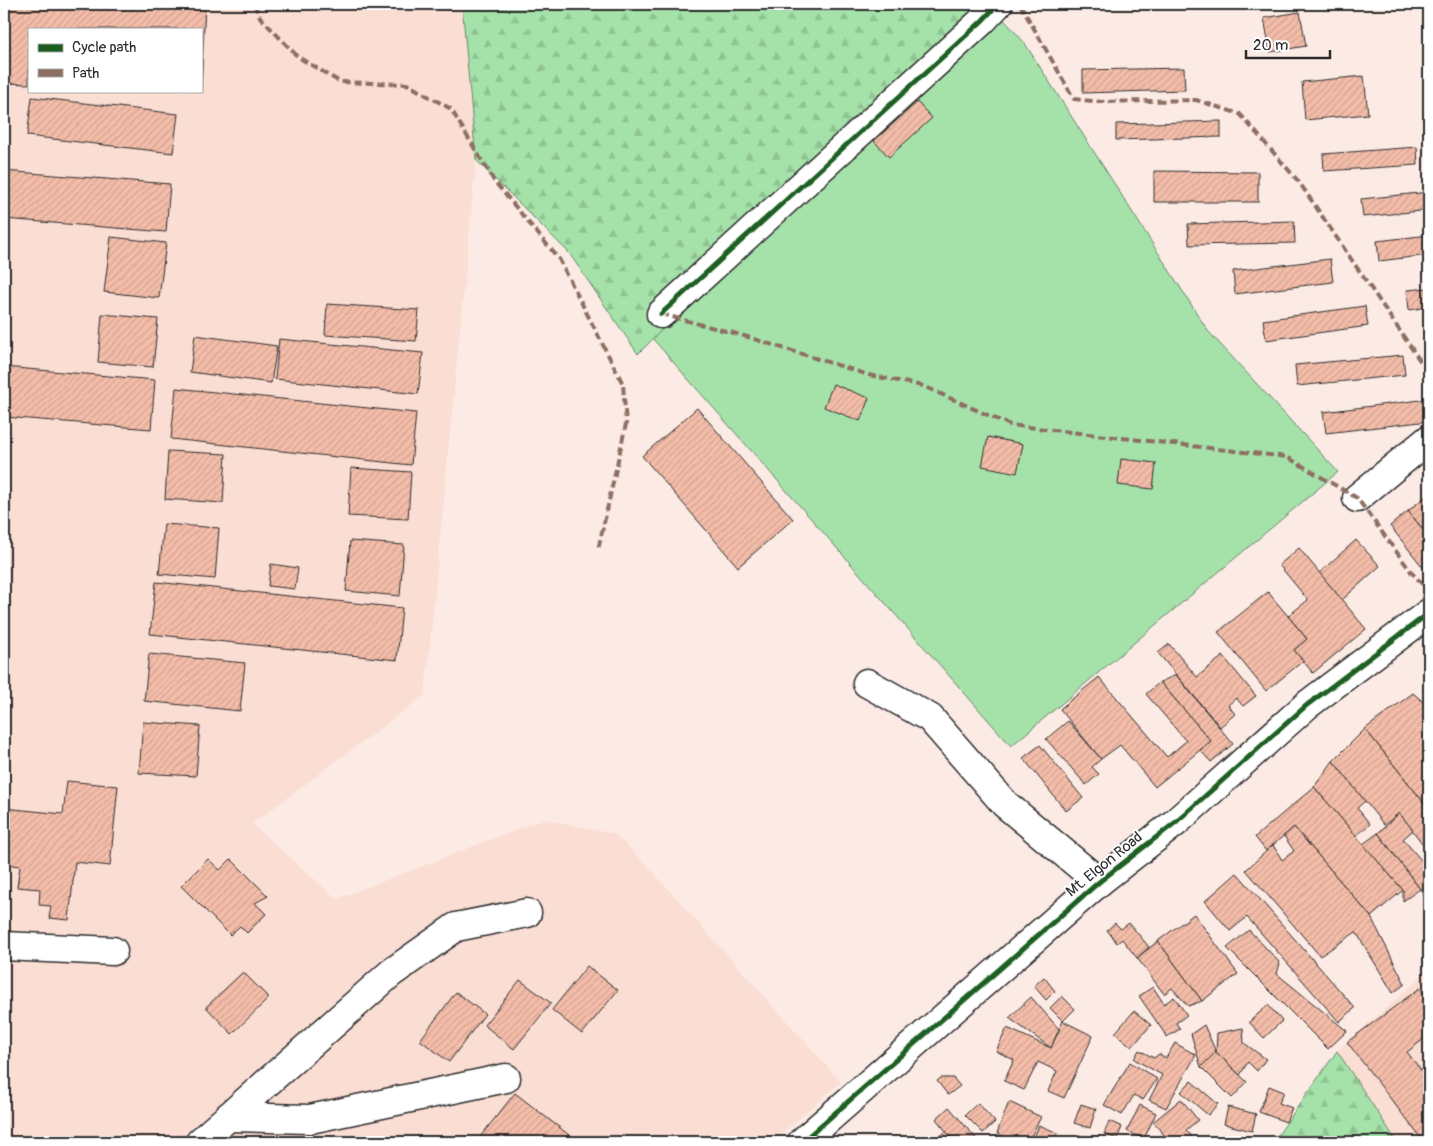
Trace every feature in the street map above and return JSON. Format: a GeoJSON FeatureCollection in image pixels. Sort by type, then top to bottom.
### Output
{"type":"FeatureCollection","features":[{"type":"Feature","properties":{"kind":"street"},"geometry":{"type":"LineString","coordinates":[[660,314],[982,21],[998,4]]}},
{"type":"Feature","properties":{"kind":"street"},"geometry":{"type":"LineString","coordinates":[[1357,498],[1429,439]]}},
{"type":"Feature","properties":{"kind":"street","name":"Mt. Elgon Road"},"geometry":{"type":"LineString","coordinates":[[802,1142],[1099,882],[1176,822],[1307,705],[1429,613]]}},
{"type":"Feature","properties":{"kind":"street"},"geometry":{"type":"LineString","coordinates":[[867,684],[930,718],[1005,804],[1099,882]]}},
{"type":"Feature","properties":{"kind":"street"},"geometry":{"type":"LineString","coordinates":[[200,1142],[391,973],[456,927],[526,913]]}},
{"type":"Feature","properties":{"kind":"street"},"geometry":{"type":"LineString","coordinates":[[4,946],[113,952]]}},
{"type":"Feature","properties":{"kind":"street"},"geometry":{"type":"LineString","coordinates":[[228,1117],[310,1120],[506,1078]]}},
{"type":"Feature","properties":{"kind":"shaded area"},"geometry":{"type":"Polygon","coordinates":[[[4,4],[462,4],[476,160],[425,695],[252,824],[337,899],[544,819],[614,834],[644,862],[841,1082],[772,1142],[4,1142],[4,4]]]}},
{"type":"Feature","properties":{"kind":"shaded area"},"geometry":{"type":"Polygon","coordinates":[[[1429,970],[1429,1142],[1397,1142],[1337,1051],[1429,970]]]}},
{"type":"Feature","properties":{"kind":"green space"},"geometry":{"type":"Polygon","coordinates":[[[462,4],[983,4],[638,354],[569,253],[476,160],[462,4]]]}},
{"type":"Feature","properties":{"kind":"green space"},"geometry":{"type":"Polygon","coordinates":[[[983,4],[990,4],[1024,42],[1208,331],[1338,472],[1011,746],[652,338],[983,4]]]}},
{"type":"Feature","properties":{"kind":"green space"},"geometry":{"type":"Polygon","coordinates":[[[1337,1051],[1397,1142],[1273,1142],[1337,1051]]]}},
{"type":"Feature","properties":{"kind":"building"},"geometry":{"type":"Polygon","coordinates":[[[4,4],[205,4],[202,69],[202,28],[28,28],[28,84],[4,83],[4,4]]]}},
{"type":"Feature","properties":{"kind":"building"},"geometry":{"type":"Polygon","coordinates":[[[1300,12],[1306,46],[1270,52],[1264,18],[1300,12]]]}},
{"type":"Feature","properties":{"kind":"building"},"geometry":{"type":"Polygon","coordinates":[[[1184,68],[1185,90],[1083,93],[1083,70],[1184,68]]]}},
{"type":"Feature","properties":{"kind":"building"},"geometry":{"type":"Polygon","coordinates":[[[1364,76],[1368,114],[1305,120],[1302,82],[1364,76]]]}},
{"type":"Feature","properties":{"kind":"building"},"geometry":{"type":"Polygon","coordinates":[[[32,97],[178,114],[173,153],[27,136],[32,97]]]}},
{"type":"Feature","properties":{"kind":"building"},"geometry":{"type":"Polygon","coordinates":[[[917,102],[932,118],[889,157],[874,141],[917,102]]]}},
{"type":"Feature","properties":{"kind":"building"},"geometry":{"type":"Polygon","coordinates":[[[1221,121],[1221,137],[1116,140],[1116,124],[1221,121]]]}},
{"type":"Feature","properties":{"kind":"building"},"geometry":{"type":"Polygon","coordinates":[[[1417,147],[1418,165],[1324,171],[1323,154],[1417,147]]]}},
{"type":"Feature","properties":{"kind":"building"},"geometry":{"type":"Polygon","coordinates":[[[4,171],[170,184],[166,232],[4,219],[4,171]]]}},
{"type":"Feature","properties":{"kind":"building"},"geometry":{"type":"Polygon","coordinates":[[[1154,171],[1258,172],[1258,202],[1154,202],[1154,171]]]}},
{"type":"Feature","properties":{"kind":"building"},"geometry":{"type":"Polygon","coordinates":[[[1429,192],[1429,210],[1363,217],[1361,199],[1429,192]]]}},
{"type":"Feature","properties":{"kind":"building"},"geometry":{"type":"Polygon","coordinates":[[[1294,221],[1295,243],[1189,245],[1188,224],[1294,221]]]}},
{"type":"Feature","properties":{"kind":"building"},"geometry":{"type":"Polygon","coordinates":[[[1429,235],[1429,255],[1379,261],[1377,241],[1429,235]]]}},
{"type":"Feature","properties":{"kind":"building"},"geometry":{"type":"Polygon","coordinates":[[[111,237],[166,243],[159,298],[104,292],[111,237]]]}},
{"type":"Feature","properties":{"kind":"building"},"geometry":{"type":"Polygon","coordinates":[[[1330,259],[1333,282],[1235,294],[1233,271],[1330,259]]]}},
{"type":"Feature","properties":{"kind":"building"},"geometry":{"type":"Polygon","coordinates":[[[1429,288],[1429,307],[1409,310],[1407,290],[1429,288]]]}},
{"type":"Feature","properties":{"kind":"building"},"geometry":{"type":"Polygon","coordinates":[[[327,304],[419,310],[416,341],[325,335],[327,304]]]}},
{"type":"Feature","properties":{"kind":"building"},"geometry":{"type":"Polygon","coordinates":[[[1365,306],[1368,326],[1266,340],[1263,320],[1365,306]]]}},
{"type":"Feature","properties":{"kind":"building"},"geometry":{"type":"Polygon","coordinates":[[[102,314],[158,319],[153,367],[98,362],[102,314]]]}},
{"type":"Feature","properties":{"kind":"building"},"geometry":{"type":"Polygon","coordinates":[[[195,335],[277,346],[271,383],[190,372],[195,335]]]}},
{"type":"Feature","properties":{"kind":"building"},"geometry":{"type":"Polygon","coordinates":[[[279,339],[423,353],[418,394],[275,379],[279,339]]]}},
{"type":"Feature","properties":{"kind":"building"},"geometry":{"type":"Polygon","coordinates":[[[1403,355],[1405,375],[1297,386],[1295,365],[1403,355]]]}},
{"type":"Feature","properties":{"kind":"building"},"geometry":{"type":"Polygon","coordinates":[[[4,367],[155,380],[151,429],[4,417],[4,367]]]}},
{"type":"Feature","properties":{"kind":"building"},"geometry":{"type":"Polygon","coordinates":[[[833,384],[869,398],[860,421],[824,407],[833,384]]]}},
{"type":"Feature","properties":{"kind":"building"},"geometry":{"type":"Polygon","coordinates":[[[176,388],[416,413],[411,465],[171,439],[176,388]]]}},
{"type":"Feature","properties":{"kind":"building"},"geometry":{"type":"Polygon","coordinates":[[[1429,399],[1429,421],[1326,433],[1323,412],[1429,399]]]}},
{"type":"Feature","properties":{"kind":"building"},"geometry":{"type":"Polygon","coordinates":[[[697,408],[793,519],[738,567],[642,456],[697,408]]]}},
{"type":"Feature","properties":{"kind":"building"},"geometry":{"type":"Polygon","coordinates":[[[988,437],[1023,444],[1017,473],[982,466],[988,437]]]}},
{"type":"Feature","properties":{"kind":"building"},"geometry":{"type":"Polygon","coordinates":[[[168,451],[226,454],[223,503],[165,499],[168,451]]]}},
{"type":"Feature","properties":{"kind":"building"},"geometry":{"type":"Polygon","coordinates":[[[1121,459],[1156,463],[1153,489],[1118,485],[1121,459]]]}},
{"type":"Feature","properties":{"kind":"building"},"geometry":{"type":"Polygon","coordinates":[[[351,468],[411,472],[408,519],[348,516],[351,468]]]}},
{"type":"Feature","properties":{"kind":"building"},"geometry":{"type":"Polygon","coordinates":[[[1426,496],[1429,503],[1429,537],[1408,511],[1426,496]]]}},
{"type":"Feature","properties":{"kind":"building"},"geometry":{"type":"Polygon","coordinates":[[[1408,511],[1429,537],[1429,569],[1426,571],[1390,526],[1408,511]]]}},
{"type":"Feature","properties":{"kind":"building"},"geometry":{"type":"Polygon","coordinates":[[[164,524],[219,528],[215,579],[159,574],[164,524]]]}},
{"type":"Feature","properties":{"kind":"building"},"geometry":{"type":"Polygon","coordinates":[[[1356,540],[1380,566],[1342,600],[1319,573],[1356,540]]]}},
{"type":"Feature","properties":{"kind":"building"},"geometry":{"type":"Polygon","coordinates":[[[350,541],[404,545],[400,596],[346,591],[350,541]]]}},
{"type":"Feature","properties":{"kind":"building"},"geometry":{"type":"Polygon","coordinates":[[[1299,548],[1366,629],[1313,673],[1294,650],[1307,639],[1288,616],[1308,600],[1279,565],[1299,548]]]}},
{"type":"Feature","properties":{"kind":"building"},"geometry":{"type":"Polygon","coordinates":[[[271,564],[298,568],[295,589],[268,586],[271,564]]]}},
{"type":"Feature","properties":{"kind":"building"},"geometry":{"type":"Polygon","coordinates":[[[156,582],[402,608],[397,660],[150,634],[156,582]]]}},
{"type":"Feature","properties":{"kind":"building"},"geometry":{"type":"Polygon","coordinates":[[[1268,592],[1307,639],[1294,650],[1303,661],[1266,691],[1218,632],[1268,592]]]}},
{"type":"Feature","properties":{"kind":"building"},"geometry":{"type":"Polygon","coordinates":[[[1169,644],[1197,677],[1223,656],[1256,696],[1243,706],[1236,698],[1228,705],[1235,714],[1220,727],[1158,653],[1169,644]]]}},
{"type":"Feature","properties":{"kind":"building"},"geometry":{"type":"Polygon","coordinates":[[[149,654],[245,663],[240,711],[144,701],[149,654]]]}},
{"type":"Feature","properties":{"kind":"building"},"geometry":{"type":"Polygon","coordinates":[[[1176,675],[1233,744],[1211,762],[1200,750],[1211,741],[1160,682],[1176,675]]]}},
{"type":"Feature","properties":{"kind":"building"},"geometry":{"type":"Polygon","coordinates":[[[1099,677],[1167,757],[1186,741],[1146,694],[1160,682],[1211,741],[1155,787],[1120,745],[1101,759],[1060,709],[1099,677]]]}},
{"type":"Feature","properties":{"kind":"building"},"geometry":{"type":"Polygon","coordinates":[[[1413,693],[1429,707],[1429,809],[1365,729],[1413,693]]]}},
{"type":"Feature","properties":{"kind":"building"},"geometry":{"type":"Polygon","coordinates":[[[1068,721],[1101,759],[1092,767],[1099,774],[1086,785],[1046,739],[1068,721]]]}},
{"type":"Feature","properties":{"kind":"building"},"geometry":{"type":"Polygon","coordinates":[[[143,722],[200,726],[196,776],[139,773],[143,722]]]}},
{"type":"Feature","properties":{"kind":"building"},"geometry":{"type":"Polygon","coordinates":[[[1365,729],[1429,809],[1429,852],[1399,813],[1384,825],[1333,761],[1365,729]]]}},
{"type":"Feature","properties":{"kind":"building"},"geometry":{"type":"Polygon","coordinates":[[[1040,745],[1083,798],[1066,811],[1023,758],[1040,745]]]}},
{"type":"Feature","properties":{"kind":"building"},"geometry":{"type":"Polygon","coordinates":[[[1333,761],[1365,801],[1357,808],[1370,824],[1356,836],[1314,787],[1333,761]]]}},
{"type":"Feature","properties":{"kind":"building"},"geometry":{"type":"Polygon","coordinates":[[[67,781],[118,786],[110,866],[75,862],[69,920],[49,918],[51,906],[39,905],[40,889],[17,887],[20,866],[4,864],[4,808],[63,814],[67,781]]]}},
{"type":"Feature","properties":{"kind":"building"},"geometry":{"type":"Polygon","coordinates":[[[1314,787],[1403,890],[1371,917],[1294,827],[1266,851],[1255,837],[1314,787]]]}},
{"type":"Feature","properties":{"kind":"building"},"geometry":{"type":"Polygon","coordinates":[[[1399,813],[1413,830],[1403,839],[1427,867],[1429,858],[1429,901],[1378,833],[1399,813]]]}},
{"type":"Feature","properties":{"kind":"building"},"geometry":{"type":"Polygon","coordinates":[[[1294,827],[1371,917],[1405,984],[1393,993],[1356,932],[1320,956],[1246,870],[1273,845],[1282,860],[1294,851],[1284,836],[1294,827]]]}},
{"type":"Feature","properties":{"kind":"building"},"geometry":{"type":"Polygon","coordinates":[[[1378,833],[1420,889],[1403,901],[1403,890],[1363,844],[1378,833]]]}},
{"type":"Feature","properties":{"kind":"building"},"geometry":{"type":"Polygon","coordinates":[[[208,859],[220,870],[231,859],[268,896],[255,903],[266,914],[247,933],[240,926],[230,935],[181,886],[208,859]]]}},
{"type":"Feature","properties":{"kind":"building"},"geometry":{"type":"Polygon","coordinates":[[[1237,873],[1355,1008],[1339,1022],[1247,917],[1230,931],[1205,901],[1237,873]]]}},
{"type":"Feature","properties":{"kind":"building"},"geometry":{"type":"Polygon","coordinates":[[[1194,914],[1238,974],[1202,1001],[1158,941],[1194,914]]]}},
{"type":"Feature","properties":{"kind":"building"},"geometry":{"type":"Polygon","coordinates":[[[1115,923],[1121,929],[1129,923],[1149,947],[1137,958],[1122,939],[1117,943],[1107,930],[1115,923]]]}},
{"type":"Feature","properties":{"kind":"building"},"geometry":{"type":"Polygon","coordinates":[[[1249,930],[1280,963],[1277,974],[1347,1031],[1328,1049],[1227,948],[1249,930]]]}},
{"type":"Feature","properties":{"kind":"building"},"geometry":{"type":"Polygon","coordinates":[[[1158,941],[1202,1001],[1188,1006],[1172,988],[1164,994],[1137,958],[1158,941]]]}},
{"type":"Feature","properties":{"kind":"building"},"geometry":{"type":"Polygon","coordinates":[[[587,966],[618,990],[582,1034],[552,1010],[587,966]]]}},
{"type":"Feature","properties":{"kind":"building"},"geometry":{"type":"Polygon","coordinates":[[[243,972],[269,998],[232,1034],[206,1007],[243,972]]]}},
{"type":"Feature","properties":{"kind":"building"},"geometry":{"type":"Polygon","coordinates":[[[1044,977],[1055,991],[1046,1000],[1034,986],[1044,977]]]}},
{"type":"Feature","properties":{"kind":"building"},"geometry":{"type":"Polygon","coordinates":[[[520,980],[551,1003],[514,1049],[484,1025],[520,980]]]}},
{"type":"Feature","properties":{"kind":"building"},"geometry":{"type":"Polygon","coordinates":[[[1153,987],[1164,1004],[1174,997],[1187,1015],[1176,1023],[1180,1029],[1167,1037],[1139,996],[1153,987]]]}},
{"type":"Feature","properties":{"kind":"building"},"geometry":{"type":"Polygon","coordinates":[[[1420,988],[1429,1001],[1429,1035],[1407,1052],[1429,1081],[1429,1136],[1423,1141],[1347,1042],[1420,988]]]}},
{"type":"Feature","properties":{"kind":"building"},"geometry":{"type":"Polygon","coordinates":[[[456,992],[485,1014],[449,1062],[420,1040],[456,992]]]}},
{"type":"Feature","properties":{"kind":"building"},"geometry":{"type":"Polygon","coordinates":[[[1062,996],[1075,1009],[1063,1021],[1050,1008],[1062,996]]]}},
{"type":"Feature","properties":{"kind":"building"},"geometry":{"type":"Polygon","coordinates":[[[1031,997],[1059,1029],[1051,1048],[1009,1018],[1031,997]]]}},
{"type":"Feature","properties":{"kind":"building"},"geometry":{"type":"Polygon","coordinates":[[[1268,1005],[1282,1021],[1264,1038],[1249,1022],[1268,1005]]]}},
{"type":"Feature","properties":{"kind":"building"},"geometry":{"type":"Polygon","coordinates":[[[1134,1011],[1151,1025],[1132,1047],[1115,1033],[1134,1011]]]}},
{"type":"Feature","properties":{"kind":"building"},"geometry":{"type":"Polygon","coordinates":[[[1063,1021],[1093,1036],[1064,1098],[1048,1091],[1057,1071],[1038,1062],[1024,1090],[1004,1081],[1014,1060],[996,1051],[1007,1028],[1051,1048],[1063,1021]]]}},
{"type":"Feature","properties":{"kind":"building"},"geometry":{"type":"Polygon","coordinates":[[[1204,1025],[1216,1052],[1201,1067],[1191,1034],[1204,1025]]]}},
{"type":"Feature","properties":{"kind":"building"},"geometry":{"type":"Polygon","coordinates":[[[1243,1028],[1244,1043],[1266,1059],[1257,1071],[1248,1062],[1240,1075],[1216,1052],[1217,1033],[1243,1028]]]}},
{"type":"Feature","properties":{"kind":"building"},"geometry":{"type":"Polygon","coordinates":[[[1175,1043],[1196,1055],[1166,1108],[1149,1100],[1162,1075],[1134,1059],[1139,1050],[1154,1058],[1159,1054],[1166,1058],[1175,1043]]]}},
{"type":"Feature","properties":{"kind":"building"},"geometry":{"type":"Polygon","coordinates":[[[1216,1052],[1247,1082],[1232,1098],[1201,1067],[1216,1052]]]}},
{"type":"Feature","properties":{"kind":"building"},"geometry":{"type":"Polygon","coordinates":[[[1130,1062],[1157,1079],[1143,1100],[1134,1095],[1122,1115],[1104,1105],[1130,1062]]]}},
{"type":"Feature","properties":{"kind":"building"},"geometry":{"type":"Polygon","coordinates":[[[941,1078],[953,1078],[960,1086],[948,1095],[937,1081],[941,1078]]]}},
{"type":"Feature","properties":{"kind":"building"},"geometry":{"type":"Polygon","coordinates":[[[1191,1081],[1218,1104],[1208,1115],[1181,1092],[1191,1081]]]}},
{"type":"Feature","properties":{"kind":"building"},"geometry":{"type":"Polygon","coordinates":[[[1269,1086],[1284,1092],[1279,1103],[1292,1108],[1286,1122],[1259,1112],[1269,1086]]]}},
{"type":"Feature","properties":{"kind":"building"},"geometry":{"type":"Polygon","coordinates":[[[515,1093],[569,1135],[563,1142],[476,1142],[515,1093]]]}},
{"type":"Feature","properties":{"kind":"building"},"geometry":{"type":"Polygon","coordinates":[[[1181,1099],[1198,1120],[1186,1130],[1196,1142],[1170,1142],[1153,1122],[1181,1099]]]}},
{"type":"Feature","properties":{"kind":"building"},"geometry":{"type":"Polygon","coordinates":[[[1009,1102],[1041,1117],[1028,1142],[1008,1142],[1010,1140],[997,1133],[1009,1102]]]}},
{"type":"Feature","properties":{"kind":"building"},"geometry":{"type":"Polygon","coordinates":[[[978,1103],[995,1122],[983,1133],[965,1115],[978,1103]]]}},
{"type":"Feature","properties":{"kind":"building"},"geometry":{"type":"Polygon","coordinates":[[[1081,1104],[1096,1109],[1090,1128],[1074,1123],[1081,1104]]]}},
{"type":"Feature","properties":{"kind":"building"},"geometry":{"type":"Polygon","coordinates":[[[1140,1105],[1156,1113],[1144,1139],[1127,1131],[1140,1105]]]}},
{"type":"Feature","properties":{"kind":"building"},"geometry":{"type":"Polygon","coordinates":[[[949,1107],[979,1142],[955,1142],[936,1119],[949,1107]]]}},
{"type":"Feature","properties":{"kind":"building"},"geometry":{"type":"Polygon","coordinates":[[[1228,1107],[1256,1114],[1252,1131],[1224,1124],[1228,1107]]]}},
{"type":"Feature","properties":{"kind":"building"},"geometry":{"type":"Polygon","coordinates":[[[1109,1121],[1122,1127],[1117,1139],[1104,1134],[1109,1121]]]}},
{"type":"Feature","properties":{"kind":"building"},"geometry":{"type":"Polygon","coordinates":[[[1039,1125],[1058,1133],[1054,1142],[1032,1142],[1039,1125]]]}},
{"type":"Feature","properties":{"kind":"building"},"geometry":{"type":"Polygon","coordinates":[[[946,1131],[955,1142],[934,1142],[946,1131]]]}},
{"type":"Feature","properties":{"kind":"building"},"geometry":{"type":"Polygon","coordinates":[[[1081,1136],[1098,1137],[1095,1142],[1081,1142],[1081,1136]]]}},
{"type":"Feature","properties":{"kind":"marked path"},"geometry":{"type":"LineString","coordinates":[[254,4],[260,17],[298,57],[340,82],[407,84],[451,109],[494,181],[559,259],[623,384],[626,424],[598,550]]}},
{"type":"Feature","properties":{"kind":"marked path"},"geometry":{"type":"LineString","coordinates":[[1020,4],[1074,99],[1102,102],[1196,100],[1240,114],[1299,182],[1429,374]]}},
{"type":"Feature","properties":{"kind":"marked path"},"geometry":{"type":"LineString","coordinates":[[661,314],[741,335],[869,375],[923,386],[1010,425],[1287,457],[1357,498],[1412,573],[1426,588],[1429,588]]}},
{"type":"Feature","properties":{"kind":"cycle path"},"geometry":{"type":"LineString","coordinates":[[661,314],[982,21],[998,4]]}},
{"type":"Feature","properties":{"kind":"cycle path"},"geometry":{"type":"LineString","coordinates":[[802,1142],[1099,882],[1176,822],[1307,705],[1429,613]]}}]}
